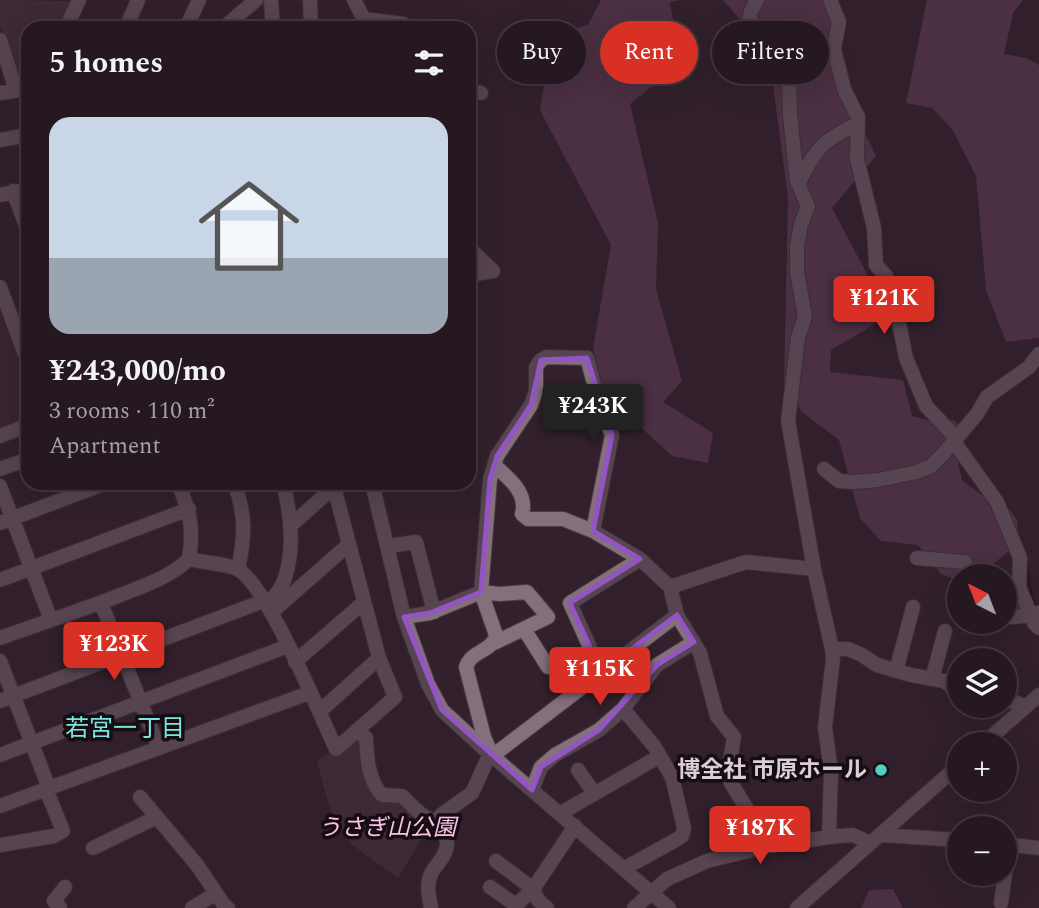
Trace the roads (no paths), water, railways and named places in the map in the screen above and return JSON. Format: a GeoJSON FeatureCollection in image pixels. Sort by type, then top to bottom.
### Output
{"type":"FeatureCollection","features":[{"type":"Feature","properties":{"kind":"street"},"geometry":{"type":"LineString","coordinates":[[69,21],[79,0]]}},
{"type":"Feature","properties":{"kind":"street"},"geometry":{"type":"LineString","coordinates":[[129,21],[138,0]]}},
{"type":"Feature","properties":{"kind":"street"},"geometry":{"type":"LineString","coordinates":[[189,21],[199,0]]}},
{"type":"Feature","properties":{"kind":"street"},"geometry":{"type":"LineString","coordinates":[[231,21],[256,0]]}},
{"type":"Feature","properties":{"kind":"street"},"geometry":{"type":"LineString","coordinates":[[271,0],[272,21]]}},
{"type":"Feature","properties":{"kind":"street"},"geometry":{"type":"LineString","coordinates":[[310,0],[311,21]]}},
{"type":"Feature","properties":{"kind":"street"},"geometry":{"type":"LineString","coordinates":[[354,0],[366,21]]}},
{"type":"Feature","properties":{"kind":"street"},"geometry":{"type":"LineString","coordinates":[[757,0],[751,11],[749,24],[752,38],[760,54],[789,78],[790,115],[798,184],[808,206],[797,246],[797,272],[806,317],[798,337],[788,421],[814,569],[832,649],[825,727],[831,772],[830,837]]}},
{"type":"Feature","properties":{"kind":"street"},"geometry":{"type":"LineString","coordinates":[[830,0],[839,23],[834,49],[844,89],[858,117],[857,159],[874,228],[876,265],[886,276],[906,358],[926,406],[955,437],[957,446],[997,502],[1020,558],[1019,587],[1035,614],[1039,628]]}},
{"type":"Feature","properties":{"kind":"street"},"geometry":{"type":"LineString","coordinates":[[0,40],[21,88]]}},
{"type":"Feature","properties":{"kind":"street"},"geometry":{"type":"LineString","coordinates":[[0,93],[21,90]]}},
{"type":"Feature","properties":{"kind":"street"},"geometry":{"type":"LineString","coordinates":[[798,184],[813,156],[829,137],[857,124]]}},
{"type":"Feature","properties":{"kind":"street"},"geometry":{"type":"LineString","coordinates":[[0,140],[21,136]]}},
{"type":"Feature","properties":{"kind":"street"},"geometry":{"type":"LineString","coordinates":[[6,193],[21,219]]}},
{"type":"Feature","properties":{"kind":"street"},"geometry":{"type":"LineString","coordinates":[[476,255],[493,271],[476,274]]}},
{"type":"Feature","properties":{"kind":"street"},"geometry":{"type":"LineString","coordinates":[[0,287],[21,343]]}},
{"type":"Feature","properties":{"kind":"street"},"geometry":{"type":"LineString","coordinates":[[824,469],[839,481],[854,482],[917,472],[931,466],[977,414],[987,397],[1029,367],[1039,354]]}},
{"type":"Feature","properties":{"kind":"street"},"geometry":{"type":"LineString","coordinates":[[494,643],[496,635],[481,592],[490,479],[497,456],[531,405],[536,391],[536,367],[547,357],[587,358],[601,409],[612,435],[593,531]]}},
{"type":"Feature","properties":{"kind":"street"},"geometry":{"type":"LineString","coordinates":[[0,436],[21,428]]}},
{"type":"Feature","properties":{"kind":"street"},"geometry":{"type":"LineString","coordinates":[[0,469],[21,462]]}},
{"type":"Feature","properties":{"kind":"street"},"geometry":{"type":"LineString","coordinates":[[494,465],[520,491],[523,513],[528,519],[563,519],[593,531],[640,559],[670,587],[677,615],[700,653],[717,716],[734,737],[728,773],[731,783],[750,814],[764,847]]}},
{"type":"Feature","properties":{"kind":"street"},"geometry":{"type":"LineString","coordinates":[[0,486],[6,521],[31,568],[51,620]]}},
{"type":"Feature","properties":{"kind":"street"},"geometry":{"type":"LineString","coordinates":[[6,521],[88,490]]}},
{"type":"Feature","properties":{"kind":"street"},"geometry":{"type":"LineString","coordinates":[[0,638],[101,603],[154,582],[178,569],[190,559],[193,528],[181,490]]}},
{"type":"Feature","properties":{"kind":"street"},"geometry":{"type":"LineString","coordinates":[[235,490],[244,515],[244,542],[238,569]]}},
{"type":"Feature","properties":{"kind":"street"},"geometry":{"type":"LineString","coordinates":[[269,605],[283,584],[289,559],[289,505],[285,490]]}},
{"type":"Feature","properties":{"kind":"street"},"geometry":{"type":"LineString","coordinates":[[290,526],[329,490]]}},
{"type":"Feature","properties":{"kind":"street"},"geometry":{"type":"LineString","coordinates":[[190,559],[238,569],[252,579],[269,605],[335,749],[396,696],[379,658],[335,490]]}},
{"type":"Feature","properties":{"kind":"street"},"geometry":{"type":"LineString","coordinates":[[375,490],[404,617],[438,704],[450,719],[669,908]]}},
{"type":"Feature","properties":{"kind":"street"},"geometry":{"type":"LineString","coordinates":[[0,580],[189,509]]}},
{"type":"Feature","properties":{"kind":"street"},"geometry":{"type":"LineString","coordinates":[[388,546],[416,542],[434,612]]}},
{"type":"Feature","properties":{"kind":"street"},"geometry":{"type":"LineString","coordinates":[[7,698],[122,654],[269,605],[348,545]]}},
{"type":"Feature","properties":{"kind":"street"},"geometry":{"type":"LineString","coordinates":[[917,558],[965,564]]}},
{"type":"Feature","properties":{"kind":"street"},"geometry":{"type":"LineString","coordinates":[[601,672],[570,603],[640,559]]}},
{"type":"Feature","properties":{"kind":"street"},"geometry":{"type":"LineString","coordinates":[[670,587],[747,562],[814,569]]}},
{"type":"Feature","properties":{"kind":"street"},"geometry":{"type":"LineString","coordinates":[[404,617],[434,612],[481,592],[527,592],[548,617],[494,643],[468,661],[466,667],[484,737],[492,755]]}},
{"type":"Feature","properties":{"kind":"street"},"geometry":{"type":"LineString","coordinates":[[295,662],[364,602]]}},
{"type":"Feature","properties":{"kind":"street"},"geometry":{"type":"LineString","coordinates":[[101,603],[159,748]]}},
{"type":"Feature","properties":{"kind":"street"},"geometry":{"type":"LineString","coordinates":[[896,671],[913,607]]}},
{"type":"Feature","properties":{"kind":"street"},"geometry":{"type":"LineString","coordinates":[[1017,616],[1035,614]]}},
{"type":"Feature","properties":{"kind":"street"},"geometry":{"type":"LineString","coordinates":[[431,908],[428,886],[430,876],[447,846],[439,821],[441,815],[472,793],[485,763],[492,755],[677,615]]}},
{"type":"Feature","properties":{"kind":"street"},"geometry":{"type":"LineString","coordinates":[[524,629],[548,667]]}},
{"type":"Feature","properties":{"kind":"street"},"geometry":{"type":"LineString","coordinates":[[932,679],[945,631]]}},
{"type":"Feature","properties":{"kind":"street"},"geometry":{"type":"LineString","coordinates":[[533,790],[541,767],[555,755],[599,730],[623,709],[657,665],[694,642]]}},
{"type":"Feature","properties":{"kind":"street"},"geometry":{"type":"LineString","coordinates":[[0,755],[288,646]]}},
{"type":"Feature","properties":{"kind":"street"},"geometry":{"type":"LineString","coordinates":[[832,649],[848,649],[862,654],[877,665],[947,683]]}},
{"type":"Feature","properties":{"kind":"street"},"geometry":{"type":"LineString","coordinates":[[318,712],[379,658]]}},
{"type":"Feature","properties":{"kind":"street"},"geometry":{"type":"LineString","coordinates":[[0,661],[7,698],[32,743],[63,831],[54,836],[0,845]]}},
{"type":"Feature","properties":{"kind":"street"},"geometry":{"type":"LineString","coordinates":[[0,806],[309,693]]}},
{"type":"Feature","properties":{"kind":"street"},"geometry":{"type":"LineString","coordinates":[[997,732],[1039,695]]}},
{"type":"Feature","properties":{"kind":"street"},"geometry":{"type":"LineString","coordinates":[[1017,703],[1025,707]]}},
{"type":"Feature","properties":{"kind":"street"},"geometry":{"type":"LineString","coordinates":[[623,709],[660,756],[672,777],[684,828],[682,836],[625,868]]}},
{"type":"Feature","properties":{"kind":"street"},"geometry":{"type":"LineString","coordinates":[[357,730],[366,738],[374,787],[382,795],[402,796],[421,814],[432,821],[439,821]]}},
{"type":"Feature","properties":{"kind":"street"},"geometry":{"type":"LineString","coordinates":[[561,813],[660,756]]}},
{"type":"Feature","properties":{"kind":"street"},"geometry":{"type":"LineString","coordinates":[[578,770],[594,793]]}},
{"type":"Feature","properties":{"kind":"street"},"geometry":{"type":"LineString","coordinates":[[797,908],[947,776]]}},
{"type":"Feature","properties":{"kind":"street"},"geometry":{"type":"LineString","coordinates":[[140,797],[205,875],[215,894],[228,908]]}},
{"type":"Feature","properties":{"kind":"street"},"geometry":{"type":"LineString","coordinates":[[93,848],[157,817]]}},
{"type":"Feature","properties":{"kind":"street"},"geometry":{"type":"LineString","coordinates":[[490,887],[516,905],[533,889],[575,826]]}},
{"type":"Feature","properties":{"kind":"street"},"geometry":{"type":"LineString","coordinates":[[634,908],[667,879],[707,861],[764,847],[853,835],[876,839],[947,841]]}},
{"type":"Feature","properties":{"kind":"street"},"geometry":{"type":"LineString","coordinates":[[1017,845],[1039,848]]}},
{"type":"Feature","properties":{"kind":"street"},"geometry":{"type":"LineString","coordinates":[[496,861],[533,889],[538,900],[547,908]]}},
{"type":"Feature","properties":{"kind":"street"},"geometry":{"type":"LineString","coordinates":[[1001,903],[1003,886]]}},
{"type":"Feature","properties":{"kind":"street"},"geometry":{"type":"LineString","coordinates":[[60,908],[54,901],[65,887]]}},
{"type":"Feature","properties":{"kind":"street"},"geometry":{"type":"LineString","coordinates":[[192,908],[215,894]]}},
{"type":"Feature","properties":{"kind":"waterway"},"geometry":{"type":"LineString","coordinates":[[1027,566],[1036,607]]}},
{"type":"Feature","properties":{"kind":"place","name":"博全社 市原ホール"},"geometry":{"type":"Point","coordinates":[881,770]}},
{"type":"Feature","properties":{"kind":"district","name":"若宮一丁目"},"geometry":{"type":"Point","coordinates":[125,729]}},
{"type":"Feature","properties":{"kind":"park label","name":"うさぎ山公園"},"geometry":{"type":"Point","coordinates":[387,828]}}]}
